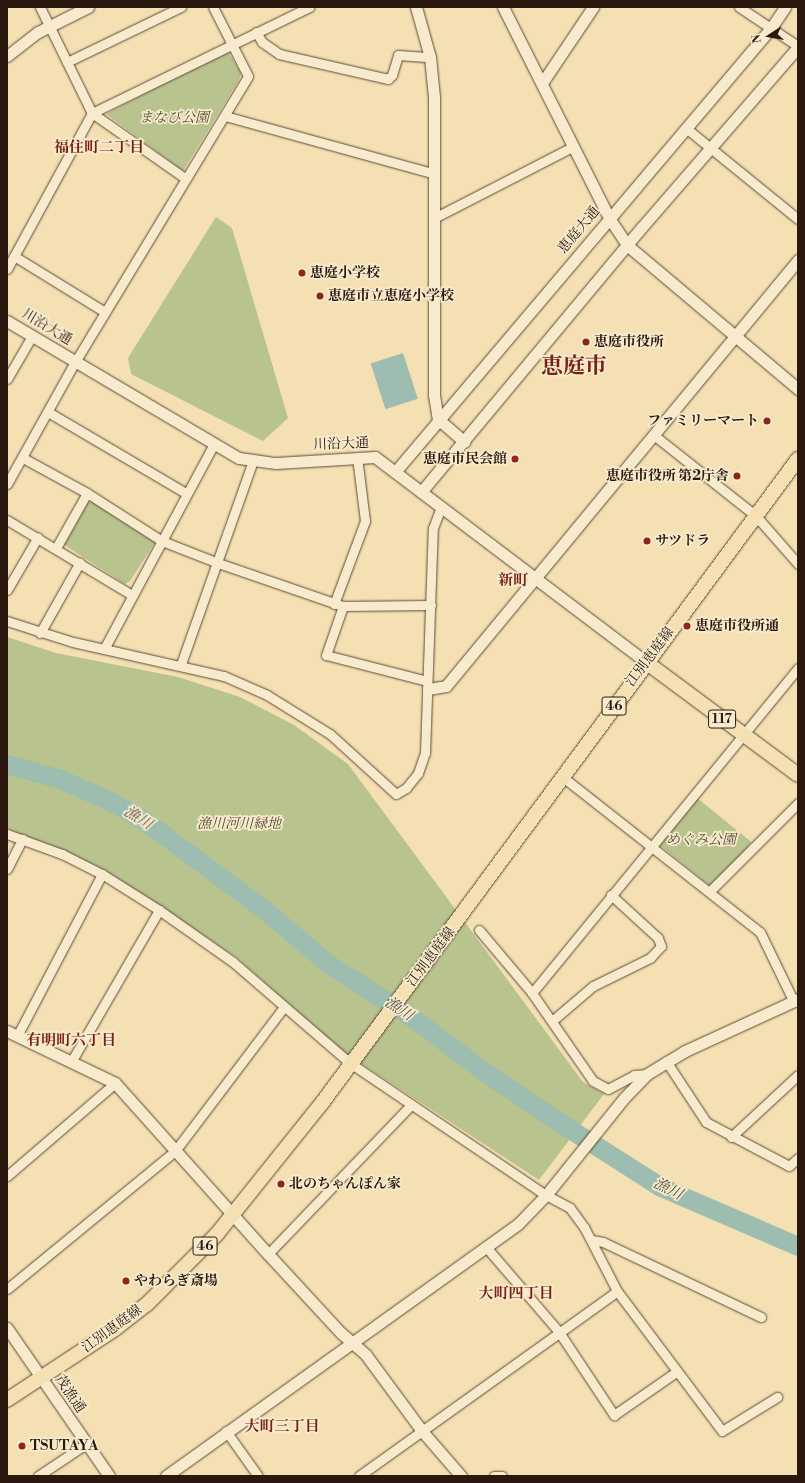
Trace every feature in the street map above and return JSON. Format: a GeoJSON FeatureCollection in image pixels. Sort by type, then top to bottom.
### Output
{"type":"FeatureCollection","features":[{"type":"Feature","properties":{"kind":"main road","name":"江別恵庭線"},"geometry":{"type":"LineString","coordinates":[[7,1400],[115,1329],[147,1304],[211,1240],[322,1103],[350,1063],[432,956],[564,778],[646,662],[798,459]]}},
{"type":"Feature","properties":{"kind":"main road","name":"117"},"geometry":{"type":"LineString","coordinates":[[646,662],[798,775]]}},
{"type":"Feature","properties":{"kind":"street"},"geometry":{"type":"LineString","coordinates":[[40,7],[92,113],[185,178]]}},
{"type":"Feature","properties":{"kind":"street"},"geometry":{"type":"LineString","coordinates":[[7,56],[19,44],[49,26],[88,7]]}},
{"type":"Feature","properties":{"kind":"street"},"geometry":{"type":"LineString","coordinates":[[67,62],[181,7]]}},
{"type":"Feature","properties":{"kind":"street"},"geometry":{"type":"LineString","coordinates":[[7,484],[23,458],[75,362],[248,76],[213,7]]}},
{"type":"Feature","properties":{"kind":"street"},"geometry":{"type":"LineString","coordinates":[[7,269],[92,113],[309,7]]}},
{"type":"Feature","properties":{"kind":"street"},"geometry":{"type":"LineString","coordinates":[[416,7],[430,57],[434,97],[432,173],[434,218],[434,395],[438,419],[464,442]]}},
{"type":"Feature","properties":{"kind":"street"},"geometry":{"type":"LineString","coordinates":[[503,7],[609,218],[626,245],[798,389]]}},
{"type":"Feature","properties":{"kind":"street"},"geometry":{"type":"LineString","coordinates":[[542,83],[593,7]]}},
{"type":"Feature","properties":{"kind":"street"},"geometry":{"type":"LineString","coordinates":[[421,492],[626,245],[798,47],[739,7]]}},
{"type":"Feature","properties":{"kind":"street","name":"恵庭大通"},"geometry":{"type":"LineString","coordinates":[[395,472],[438,419],[771,28],[784,7]]}},
{"type":"Feature","properties":{"kind":"street"},"geometry":{"type":"LineString","coordinates":[[256,32],[262,42],[279,54],[388,79],[398,55],[430,57]]}},
{"type":"Feature","properties":{"kind":"street"},"geometry":{"type":"LineString","coordinates":[[225,116],[432,173]]}},
{"type":"Feature","properties":{"kind":"street"},"geometry":{"type":"LineString","coordinates":[[686,128],[710,149],[798,218]]}},
{"type":"Feature","properties":{"kind":"street"},"geometry":{"type":"LineString","coordinates":[[434,218],[574,146]]}},
{"type":"Feature","properties":{"kind":"street"},"geometry":{"type":"LineString","coordinates":[[14,256],[105,312]]}},
{"type":"Feature","properties":{"kind":"street"},"geometry":{"type":"LineString","coordinates":[[358,457],[365,521],[338,605],[326,655],[428,684],[446,686],[655,436],[798,260]]}},
{"type":"Feature","properties":{"kind":"street","name":"川沿大通"},"geometry":{"type":"LineString","coordinates":[[7,321],[239,458],[276,463],[374,457],[536,577],[646,662]]}},
{"type":"Feature","properties":{"kind":"street"},"geometry":{"type":"LineString","coordinates":[[7,379],[32,336]]}},
{"type":"Feature","properties":{"kind":"street"},"geometry":{"type":"LineString","coordinates":[[48,412],[187,494]]}},
{"type":"Feature","properties":{"kind":"street"},"geometry":{"type":"LineString","coordinates":[[655,436],[756,516],[798,564]]}},
{"type":"Feature","properties":{"kind":"street"},"geometry":{"type":"LineString","coordinates":[[104,649],[214,444]]}},
{"type":"Feature","properties":{"kind":"street"},"geometry":{"type":"LineString","coordinates":[[23,458],[87,493],[162,541],[218,563],[338,605],[431,605]]}},
{"type":"Feature","properties":{"kind":"street"},"geometry":{"type":"LineString","coordinates":[[182,664],[253,461]]}},
{"type":"Feature","properties":{"kind":"street"},"geometry":{"type":"LineString","coordinates":[[56,548],[87,493]]}},
{"type":"Feature","properties":{"kind":"street"},"geometry":{"type":"LineString","coordinates":[[7,621],[40,633],[104,649],[182,664],[224,676],[267,695],[330,734],[396,794],[406,788],[418,773],[425,753],[433,528],[441,507]]}},
{"type":"Feature","properties":{"kind":"street"},"geometry":{"type":"LineString","coordinates":[[7,520],[80,562],[132,595]]}},
{"type":"Feature","properties":{"kind":"street"},"geometry":{"type":"LineString","coordinates":[[7,590],[38,537]]}},
{"type":"Feature","properties":{"kind":"street"},"geometry":{"type":"LineString","coordinates":[[40,633],[80,562]]}},
{"type":"Feature","properties":{"kind":"street"},"geometry":{"type":"LineString","coordinates":[[532,993],[798,668]]}},
{"type":"Feature","properties":{"kind":"street"},"geometry":{"type":"LineString","coordinates":[[166,1476],[226,1431],[518,1224],[546,1195],[617,1107],[647,1074],[666,1061],[796,1000],[760,932],[710,891],[650,847],[564,778]]}},
{"type":"Feature","properties":{"kind":"street"},"geometry":{"type":"LineString","coordinates":[[710,891],[798,803]]}},
{"type":"Feature","properties":{"kind":"street"},"geometry":{"type":"LineString","coordinates":[[7,834],[22,839],[102,874],[159,910],[233,962],[350,1063],[546,1195],[570,1208],[592,1240],[617,1291],[676,1372],[722,1431],[777,1397]]}},
{"type":"Feature","properties":{"kind":"street"},"geometry":{"type":"LineString","coordinates":[[7,869],[22,839]]}},
{"type":"Feature","properties":{"kind":"street"},"geometry":{"type":"LineString","coordinates":[[102,874],[10,1035],[115,1083],[175,1151],[233,1212],[268,1254],[366,1355],[422,1431],[461,1476]]}},
{"type":"Feature","properties":{"kind":"street"},"geometry":{"type":"LineString","coordinates":[[552,1021],[593,986],[650,958],[661,946],[658,938],[611,895]]}},
{"type":"Feature","properties":{"kind":"street"},"geometry":{"type":"LineString","coordinates":[[71,1062],[159,910]]}},
{"type":"Feature","properties":{"kind":"street"},"geometry":{"type":"LineString","coordinates":[[479,930],[532,993],[593,1081],[608,1089],[634,1075],[647,1074]]}},
{"type":"Feature","properties":{"kind":"street"},"geometry":{"type":"LineString","coordinates":[[7,1289],[175,1151],[284,1007]]}},
{"type":"Feature","properties":{"kind":"street"},"geometry":{"type":"LineString","coordinates":[[666,1061],[706,1122],[731,1137],[798,1170]]}},
{"type":"Feature","properties":{"kind":"street"},"geometry":{"type":"LineString","coordinates":[[731,1137],[798,1075]]}},
{"type":"Feature","properties":{"kind":"street"},"geometry":{"type":"LineString","coordinates":[[8,1174],[115,1083]]}},
{"type":"Feature","properties":{"kind":"street"},"geometry":{"type":"LineString","coordinates":[[268,1254],[411,1105]]}},
{"type":"Feature","properties":{"kind":"street"},"geometry":{"type":"LineString","coordinates":[[789,1166],[798,1158]]}},
{"type":"Feature","properties":{"kind":"street"},"geometry":{"type":"LineString","coordinates":[[592,1240],[603,1242],[761,1317]]}},
{"type":"Feature","properties":{"kind":"street"},"geometry":{"type":"LineString","coordinates":[[486,1247],[559,1332],[614,1415],[676,1372]]}},
{"type":"Feature","properties":{"kind":"street"},"geometry":{"type":"LineString","coordinates":[[359,1476],[617,1291]]}},
{"type":"Feature","properties":{"kind":"street","name":"茂漁通"},"geometry":{"type":"LineString","coordinates":[[7,1328],[109,1476]]}},
{"type":"Feature","properties":{"kind":"street"},"geometry":{"type":"LineString","coordinates":[[226,1431],[258,1476]]}},
{"type":"Feature","properties":{"kind":"street"},"geometry":{"type":"LineString","coordinates":[[38,1476],[86,1444]]}},
{"type":"Feature","properties":{"kind":"street"},"geometry":{"type":"LineString","coordinates":[[494,1476],[502,1476]]}},
{"type":"Feature","properties":{"kind":"green space","name":"まなび公園"},"geometry":{"type":"Polygon","coordinates":[[[227,50],[241,73],[239,80],[183,171],[106,114],[227,50]]]}},
{"type":"Feature","properties":{"kind":"green space"},"geometry":{"type":"Polygon","coordinates":[[[216,217],[232,228],[288,418],[263,441],[131,374],[128,358],[216,217]]]}},
{"type":"Feature","properties":{"kind":"green space"},"geometry":{"type":"Polygon","coordinates":[[[92,502],[156,541],[130,581],[125,584],[63,544],[86,503],[92,502]]]}},
{"type":"Feature","properties":{"kind":"green space","name":"漁川河川緑地"},"geometry":{"type":"Polygon","coordinates":[[[7,637],[56,653],[178,677],[240,697],[294,725],[348,764],[583,1082],[604,1094],[539,1180],[342,1051],[236,957],[159,905],[98,867],[7,828],[7,637]]]}},
{"type":"Feature","properties":{"kind":"green space","name":"めぐみ公園"},"geometry":{"type":"Polygon","coordinates":[[[697,798],[751,842],[714,889],[659,845],[697,798]]]}},
{"type":"Feature","properties":{"kind":"shaded area"},"geometry":{"type":"Polygon","coordinates":[[[403,353],[418,399],[385,409],[371,364],[403,353]]]}},
{"type":"Feature","properties":{"kind":"waterway","name":"漁川"},"geometry":{"type":"LineString","coordinates":[[7,764],[60,779],[110,801],[145,821],[266,911],[327,963],[413,1018],[485,1072],[562,1124],[661,1187],[798,1246]]}},
{"type":"Feature","properties":{"kind":"place","name":"恵庭小学校"},"geometry":{"type":"Point","coordinates":[302,273]}},
{"type":"Feature","properties":{"kind":"place","name":"恵庭市立恵庭小学校"},"geometry":{"type":"Point","coordinates":[320,296]}},
{"type":"Feature","properties":{"kind":"place","name":"恵庭市役所"},"geometry":{"type":"Point","coordinates":[586,342]}},
{"type":"Feature","properties":{"kind":"place","name":"ファミリーマート"},"geometry":{"type":"Point","coordinates":[767,421]}},
{"type":"Feature","properties":{"kind":"place","name":"恵庭市民会館"},"geometry":{"type":"Point","coordinates":[515,459]}},
{"type":"Feature","properties":{"kind":"place","name":"恵庭市役所 第2庁舎"},"geometry":{"type":"Point","coordinates":[737,476]}},
{"type":"Feature","properties":{"kind":"place","name":"サツドラ"},"geometry":{"type":"Point","coordinates":[647,541]}},
{"type":"Feature","properties":{"kind":"place","name":"恵庭市役所通"},"geometry":{"type":"Point","coordinates":[687,626]}},
{"type":"Feature","properties":{"kind":"place","name":"北のちゃんぽん家"},"geometry":{"type":"Point","coordinates":[281,1184]}},
{"type":"Feature","properties":{"kind":"place","name":"やわらぎ斎場"},"geometry":{"type":"Point","coordinates":[126,1281]}},
{"type":"Feature","properties":{"kind":"place","name":"TSUTAYA"},"geometry":{"type":"Point","coordinates":[22,1446]}},
{"type":"Feature","properties":{"kind":"district","name":"福住町二丁目"},"geometry":{"type":"Point","coordinates":[99,148]}},
{"type":"Feature","properties":{"kind":"district","name":"恵庭市"},"geometry":{"type":"Point","coordinates":[574,367]}},
{"type":"Feature","properties":{"kind":"district","name":"新町"},"geometry":{"type":"Point","coordinates":[513,581]}},
{"type":"Feature","properties":{"kind":"district","name":"有明町六丁目"},"geometry":{"type":"Point","coordinates":[71,1041]}},
{"type":"Feature","properties":{"kind":"district","name":"大町四丁目"},"geometry":{"type":"Point","coordinates":[516,1294]}},
{"type":"Feature","properties":{"kind":"district","name":"大町三丁目"},"geometry":{"type":"Point","coordinates":[282,1427]}}]}
